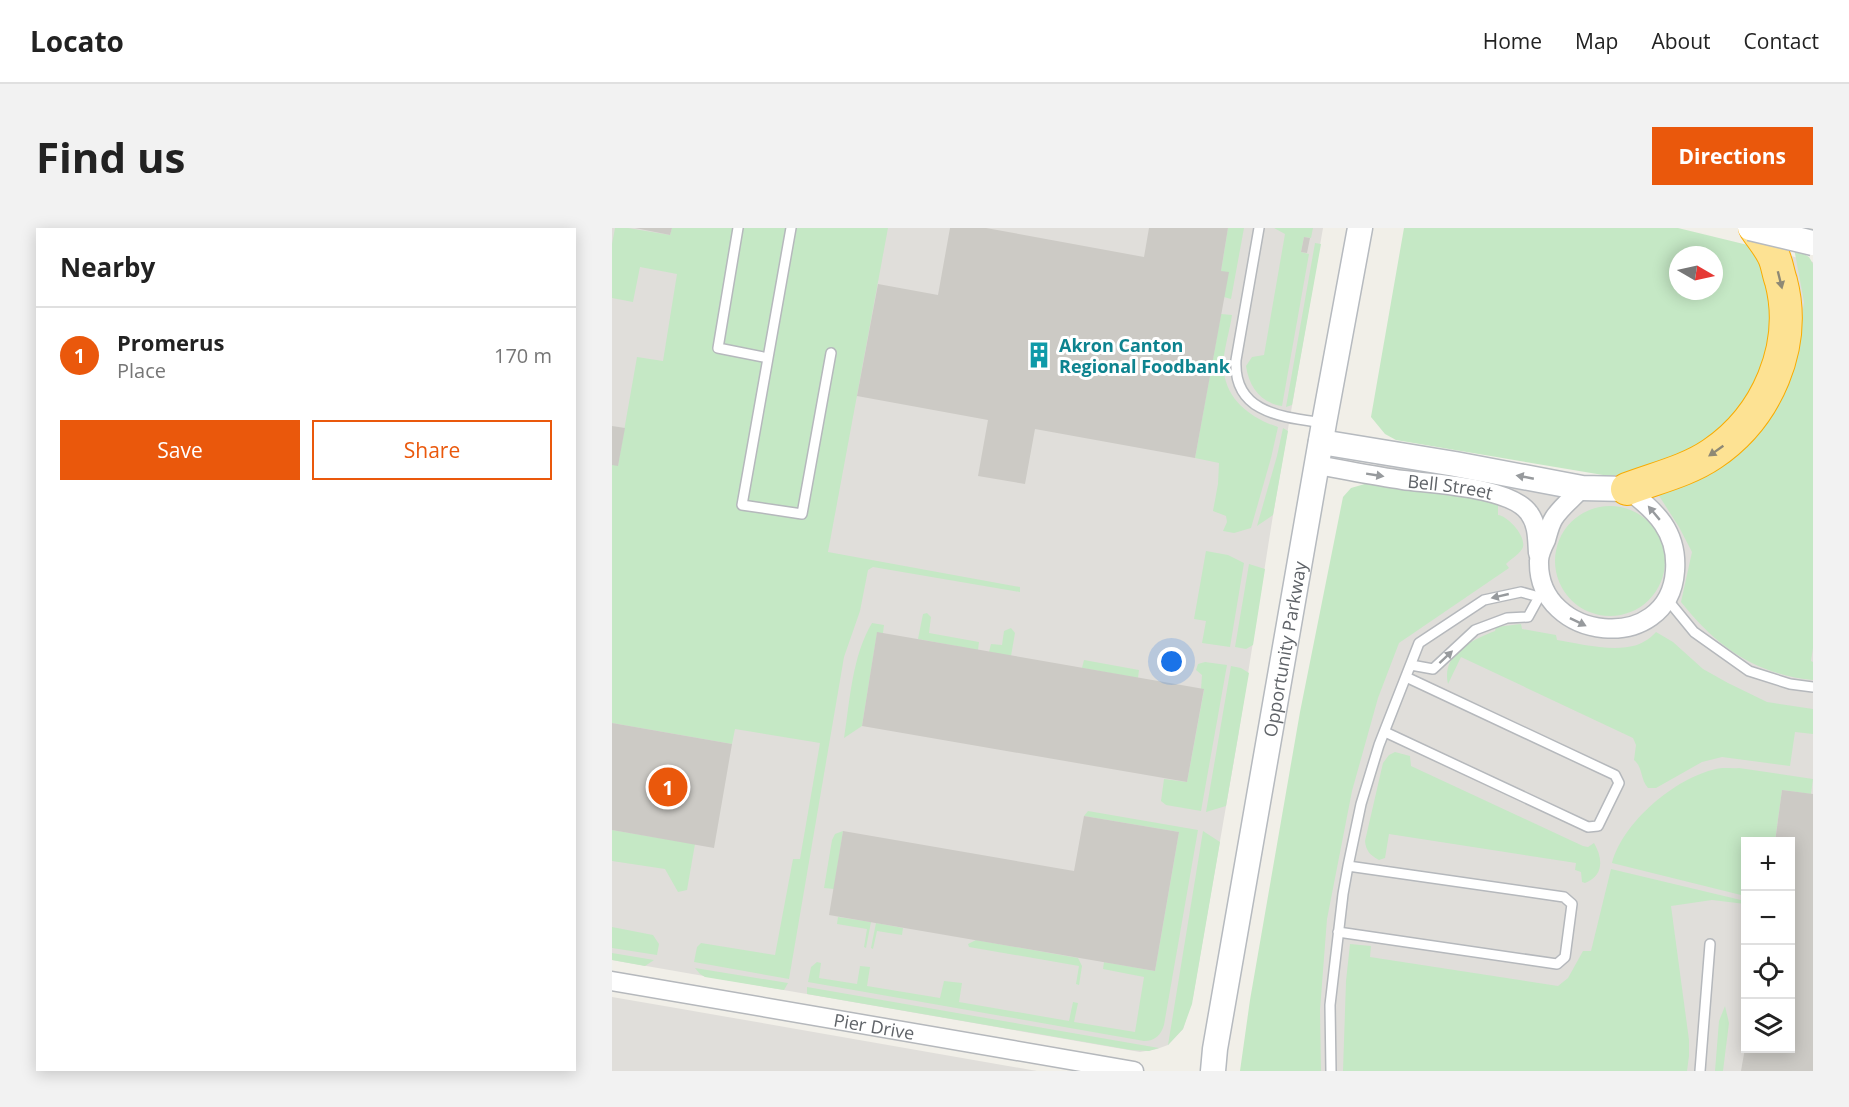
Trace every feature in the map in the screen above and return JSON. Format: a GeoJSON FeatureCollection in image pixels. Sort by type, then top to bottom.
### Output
{"type":"FeatureCollection","features":[{"type":"Feature","properties":{"kind":"highway"},"geometry":{"type":"LineString","coordinates":[[1627,489],[1695,464],[1713,453],[1731,440],[1744,426],[1765,397],[1778,367],[1785,335],[1785,303],[1774,256],[1752,228]]}},
{"type":"Feature","properties":{"kind":"main road","name":"Opportunity Parkway"},"geometry":{"type":"LineString","coordinates":[[1213,1071],[1244,876],[1360,228]]}},
{"type":"Feature","properties":{"kind":"main road"},"geometry":{"type":"LineString","coordinates":[[1752,228],[1813,243]]}},
{"type":"Feature","properties":{"kind":"main road","name":"Bell Street"},"geometry":{"type":"LineString","coordinates":[[1320,444],[1455,464],[1582,488],[1627,489]]}},
{"type":"Feature","properties":{"kind":"street","name":"Bell Street"},"geometry":{"type":"LineString","coordinates":[[1320,444],[1402,479],[1467,487],[1508,498],[1529,512],[1537,531],[1543,595],[1569,618],[1588,627],[1609,630],[1626,628],[1642,622],[1656,612],[1667,599],[1675,576],[1677,556],[1666,527],[1651,508],[1627,489]]}},
{"type":"Feature","properties":{"kind":"street"},"geometry":{"type":"LineString","coordinates":[[1538,560],[1553,519],[1582,488]]}},
{"type":"Feature","properties":{"kind":"street","name":"Pier Drive"},"geometry":{"type":"LineString","coordinates":[[612,981],[1134,1071]]}},
{"type":"Feature","properties":{"kind":"lane"},"geometry":{"type":"LineString","coordinates":[[738,228],[717,348],[768,358]]}},
{"type":"Feature","properties":{"kind":"lane"},"geometry":{"type":"LineString","coordinates":[[791,228],[742,505],[802,514],[831,352]]}},
{"type":"Feature","properties":{"kind":"lane"},"geometry":{"type":"LineString","coordinates":[[1259,228],[1236,360],[1237,379],[1248,399],[1320,444]]}},
{"type":"Feature","properties":{"kind":"lane"},"geometry":{"type":"LineString","coordinates":[[1331,1071],[1330,1005],[1348,866],[1361,804],[1384,732],[1419,643],[1484,600],[1521,592],[1543,595],[1528,616],[1507,618],[1475,630],[1433,669],[1411,665]]}},
{"type":"Feature","properties":{"kind":"lane"},"geometry":{"type":"LineString","coordinates":[[1667,599],[1694,632],[1749,671],[1790,684],[1813,687]]}},
{"type":"Feature","properties":{"kind":"lane"},"geometry":{"type":"LineString","coordinates":[[1384,732],[1588,827],[1598,825],[1619,783],[1615,775],[1406,677]]}},
{"type":"Feature","properties":{"kind":"lane"},"geometry":{"type":"LineString","coordinates":[[1338,932],[1557,964],[1565,957],[1572,904],[1564,897],[1348,866]]}},
{"type":"Feature","properties":{"kind":"lane"},"geometry":{"type":"LineString","coordinates":[[1700,1071],[1710,944]]}},
{"type":"Feature","properties":{"kind":"shaded area"},"geometry":{"type":"Polygon","coordinates":[[[612,228],[1323,228],[1193,997],[1183,1029],[1168,1045],[1140,1052],[612,960],[612,228]]]}},
{"type":"Feature","properties":{"kind":"shaded area"},"geometry":{"type":"Polygon","coordinates":[[[1780,253],[1813,262],[1813,1071],[1254,1071],[1254,1042],[1377,463],[1615,494],[1780,253]]]}},
{"type":"Feature","properties":{"kind":"shaded area"},"geometry":{"type":"Polygon","coordinates":[[[612,997],[676,1008],[1037,1071],[612,1071],[612,997]]]}},
{"type":"Feature","properties":{"kind":"green space"},"geometry":{"type":"Polygon","coordinates":[[[615,228],[670,235],[672,228],[888,228],[828,552],[1020,587],[1020,592],[873,567],[868,570],[860,611],[844,657],[789,979],[694,962],[697,947],[701,943],[775,955],[793,859],[800,859],[820,743],[735,729],[732,744],[612,723],[612,465],[618,465],[637,357],[663,361],[677,274],[640,267],[633,302],[612,298],[612,244],[615,228]]]}},
{"type":"Feature","properties":{"kind":"green space"},"geometry":{"type":"Polygon","coordinates":[[[1228,228],[1244,228],[1231,299],[1224,297],[1221,271],[1228,228]]]}},
{"type":"Feature","properties":{"kind":"green space"},"geometry":{"type":"Polygon","coordinates":[[[1274,228],[1313,228],[1311,238],[1304,237],[1301,252],[1309,254],[1282,406],[1262,398],[1257,393],[1250,381],[1246,366],[1252,357],[1264,355],[1285,234],[1274,228]]]}},
{"type":"Feature","properties":{"kind":"green space"},"geometry":{"type":"Polygon","coordinates":[[[1404,228],[1678,228],[1760,248],[1776,301],[1763,377],[1713,446],[1637,474],[1609,476],[1396,440],[1385,434],[1371,417],[1404,228]]]}},
{"type":"Feature","properties":{"kind":"green space"},"geometry":{"type":"Polygon","coordinates":[[[1315,243],[1321,244],[1292,405],[1286,407],[1315,243]]]}},
{"type":"Feature","properties":{"kind":"green space"},"geometry":{"type":"Polygon","coordinates":[[[1794,248],[1809,257],[1813,264],[1813,648],[1811,661],[1813,662],[1813,680],[1773,672],[1739,656],[1709,632],[1681,602],[1692,552],[1656,491],[1722,459],[1799,341],[1804,302],[1794,248]]]}},
{"type":"Feature","properties":{"kind":"green space"},"geometry":{"type":"Polygon","coordinates":[[[1221,314],[1232,315],[1223,366],[1230,392],[1251,414],[1278,427],[1251,528],[1234,533],[1223,531],[1227,522],[1226,516],[1213,511],[1219,463],[1195,458],[1221,314]]]}},
{"type":"Feature","properties":{"kind":"green space"},"geometry":{"type":"Polygon","coordinates":[[[1283,428],[1288,431],[1273,515],[1257,526],[1277,456],[1283,428]]]}},
{"type":"Feature","properties":{"kind":"green space"},"geometry":{"type":"Polygon","coordinates":[[[1375,481],[1432,488],[1498,502],[1498,515],[1507,519],[1515,527],[1522,538],[1523,547],[1506,564],[1509,568],[1399,643],[1378,698],[1352,791],[1327,919],[1320,1010],[1321,1071],[1240,1071],[1250,1000],[1300,712],[1343,497],[1351,488],[1375,481]]]}},
{"type":"Feature","properties":{"kind":"green space"},"geometry":{"type":"Polygon","coordinates":[[[1610,506],[1631,510],[1649,522],[1661,540],[1665,561],[1661,582],[1649,600],[1631,612],[1610,616],[1589,612],[1571,600],[1559,582],[1555,561],[1559,540],[1571,522],[1589,510],[1610,506]]]}},
{"type":"Feature","properties":{"kind":"green space"},"geometry":{"type":"Polygon","coordinates":[[[1206,551],[1228,555],[1244,563],[1230,647],[1202,643],[1206,621],[1194,619],[1206,551]]]}},
{"type":"Feature","properties":{"kind":"green space"},"geometry":{"type":"Polygon","coordinates":[[[1249,564],[1265,569],[1253,645],[1246,649],[1235,647],[1249,564]]]}},
{"type":"Feature","properties":{"kind":"green space"},"geometry":{"type":"Polygon","coordinates":[[[927,613],[931,617],[929,633],[979,642],[978,650],[918,639],[923,614],[927,613]]]}},
{"type":"Feature","properties":{"kind":"green space"},"geometry":{"type":"Polygon","coordinates":[[[872,623],[884,625],[883,633],[877,633],[862,726],[844,738],[856,664],[872,623]]]}},
{"type":"Feature","properties":{"kind":"green space"},"geometry":{"type":"Polygon","coordinates":[[[1521,624],[1522,629],[1556,635],[1557,640],[1614,648],[1636,645],[1656,632],[1673,642],[1703,669],[1728,683],[1767,702],[1813,709],[1813,734],[1795,732],[1790,766],[1722,757],[1702,762],[1656,788],[1648,788],[1634,760],[1636,745],[1633,738],[1461,657],[1448,684],[1449,664],[1460,650],[1495,631],[1496,627],[1521,624]]]}},
{"type":"Feature","properties":{"kind":"green space"},"geometry":{"type":"Polygon","coordinates":[[[1011,628],[1015,633],[1011,656],[989,652],[991,644],[1002,645],[1004,631],[1011,628]]]}},
{"type":"Feature","properties":{"kind":"green space"},"geometry":{"type":"Polygon","coordinates":[[[1084,660],[1139,670],[1138,678],[1082,668],[1084,660]]]}},
{"type":"Feature","properties":{"kind":"green space"},"geometry":{"type":"Polygon","coordinates":[[[1205,662],[1227,665],[1201,811],[1166,805],[1161,801],[1164,779],[1187,782],[1204,690],[1201,689],[1202,675],[1196,670],[1198,664],[1205,662]]]}},
{"type":"Feature","properties":{"kind":"green space"},"geometry":{"type":"Polygon","coordinates":[[[1231,666],[1249,673],[1226,806],[1206,812],[1231,666]]]}},
{"type":"Feature","properties":{"kind":"green space"},"geometry":{"type":"Polygon","coordinates":[[[1395,752],[1410,756],[1411,766],[1583,846],[1588,847],[1594,843],[1600,860],[1596,876],[1585,883],[1582,882],[1581,872],[1575,870],[1576,863],[1389,834],[1385,858],[1379,860],[1369,852],[1365,841],[1383,763],[1389,755],[1395,752]]]}},
{"type":"Feature","properties":{"kind":"green space"},"geometry":{"type":"Polygon","coordinates":[[[1719,768],[1739,768],[1813,779],[1811,794],[1782,790],[1776,837],[1741,837],[1741,895],[1612,863],[1627,832],[1653,804],[1684,782],[1719,768]]]}},
{"type":"Feature","properties":{"kind":"green space"},"geometry":{"type":"Polygon","coordinates":[[[1088,811],[1198,830],[1164,1025],[1154,1039],[1144,1041],[808,982],[811,967],[817,962],[821,963],[819,978],[857,984],[860,966],[870,967],[867,986],[940,998],[944,981],[962,983],[959,1002],[1069,1021],[1073,1002],[1078,1003],[1074,1022],[1135,1032],[1144,977],[1103,969],[1104,962],[1155,971],[1179,832],[1084,816],[1088,811]]]}},
{"type":"Feature","properties":{"kind":"green space"},"geometry":{"type":"Polygon","coordinates":[[[612,830],[695,844],[687,890],[678,892],[665,869],[612,861],[612,830]]]}},
{"type":"Feature","properties":{"kind":"green space"},"geometry":{"type":"Polygon","coordinates":[[[843,831],[834,889],[824,888],[832,840],[835,834],[843,831]]]}},
{"type":"Feature","properties":{"kind":"green space"},"geometry":{"type":"Polygon","coordinates":[[[1203,831],[1220,842],[1192,1004],[1183,1029],[1168,1045],[1203,831]]]}},
{"type":"Feature","properties":{"kind":"green space"},"geometry":{"type":"Polygon","coordinates":[[[1611,869],[1741,900],[1741,904],[1712,900],[1671,906],[1689,1040],[1687,1071],[1343,1071],[1346,981],[1350,944],[1371,946],[1370,957],[1558,986],[1568,978],[1583,951],[1591,951],[1611,869]]]}},
{"type":"Feature","properties":{"kind":"green space"},"geometry":{"type":"Polygon","coordinates":[[[838,917],[871,922],[866,948],[864,947],[867,929],[837,924],[838,917]]]}},
{"type":"Feature","properties":{"kind":"green space"},"geometry":{"type":"Polygon","coordinates":[[[876,923],[903,928],[902,935],[877,931],[873,949],[871,948],[876,923]]]}},
{"type":"Feature","properties":{"kind":"green space"},"geometry":{"type":"Polygon","coordinates":[[[612,927],[653,935],[659,944],[657,955],[612,948],[612,927]]]}},
{"type":"Feature","properties":{"kind":"green space"},"geometry":{"type":"Polygon","coordinates":[[[976,940],[1078,958],[1082,966],[1079,985],[1076,984],[1079,966],[969,947],[968,944],[976,940]]]}},
{"type":"Feature","properties":{"kind":"green space"},"geometry":{"type":"Polygon","coordinates":[[[612,953],[654,960],[645,966],[612,960],[612,953]]]}},
{"type":"Feature","properties":{"kind":"green space"},"geometry":{"type":"Polygon","coordinates":[[[695,968],[788,983],[784,990],[705,977],[695,968]]]}},
{"type":"Feature","properties":{"kind":"green space"},"geometry":{"type":"Polygon","coordinates":[[[807,987],[1159,1048],[1149,1051],[1131,1050],[807,994],[807,987]]]}},
{"type":"Feature","properties":{"kind":"green space"},"geometry":{"type":"Polygon","coordinates":[[[1725,1006],[1729,1023],[1723,1071],[1715,1071],[1719,1021],[1725,1006]]]}},
{"type":"Feature","properties":{"kind":"building"},"geometry":{"type":"Polygon","coordinates":[[[635,228],[672,228],[670,235],[635,228]]]}},
{"type":"Feature","properties":{"kind":"building","name":"Akron Canton Regional Foodbank"},"geometry":{"type":"Polygon","coordinates":[[[950,228],[986,228],[1144,257],[1149,228],[1228,228],[1221,271],[1229,272],[1195,458],[1035,429],[1025,484],[978,476],[988,420],[857,396],[878,284],[938,295],[950,228]]]}},
{"type":"Feature","properties":{"kind":"building"},"geometry":{"type":"Polygon","coordinates":[[[1304,237],[1310,238],[1307,253],[1301,252],[1304,237]]]}},
{"type":"Feature","properties":{"kind":"building"},"geometry":{"type":"Polygon","coordinates":[[[612,426],[625,428],[618,466],[612,465],[612,426]]]}},
{"type":"Feature","properties":{"kind":"building"},"geometry":{"type":"Polygon","coordinates":[[[877,632],[1204,689],[1187,782],[862,726],[877,632]]]}},
{"type":"Feature","properties":{"kind":"building"},"geometry":{"type":"Polygon","coordinates":[[[612,723],[732,744],[714,848],[612,830],[612,723]]]}},
{"type":"Feature","properties":{"kind":"building"},"geometry":{"type":"Polygon","coordinates":[[[1782,790],[1813,794],[1813,1071],[1741,1071],[1744,1053],[1795,1053],[1795,837],[1776,837],[1782,790]]]}},
{"type":"Feature","properties":{"kind":"building"},"geometry":{"type":"Polygon","coordinates":[[[1084,816],[1179,832],[1155,971],[829,915],[843,831],[1074,871],[1084,816]]]}},
{"type":"Feature","properties":{"kind":"place","name":"Akron Canton Regional Foodbank"},"geometry":{"type":"Point","coordinates":[1039,355]}},
{"type":"Feature","properties":{"kind":"place","name":"Promerus"},"geometry":{"type":"Point","coordinates":[668,787]}}]}
